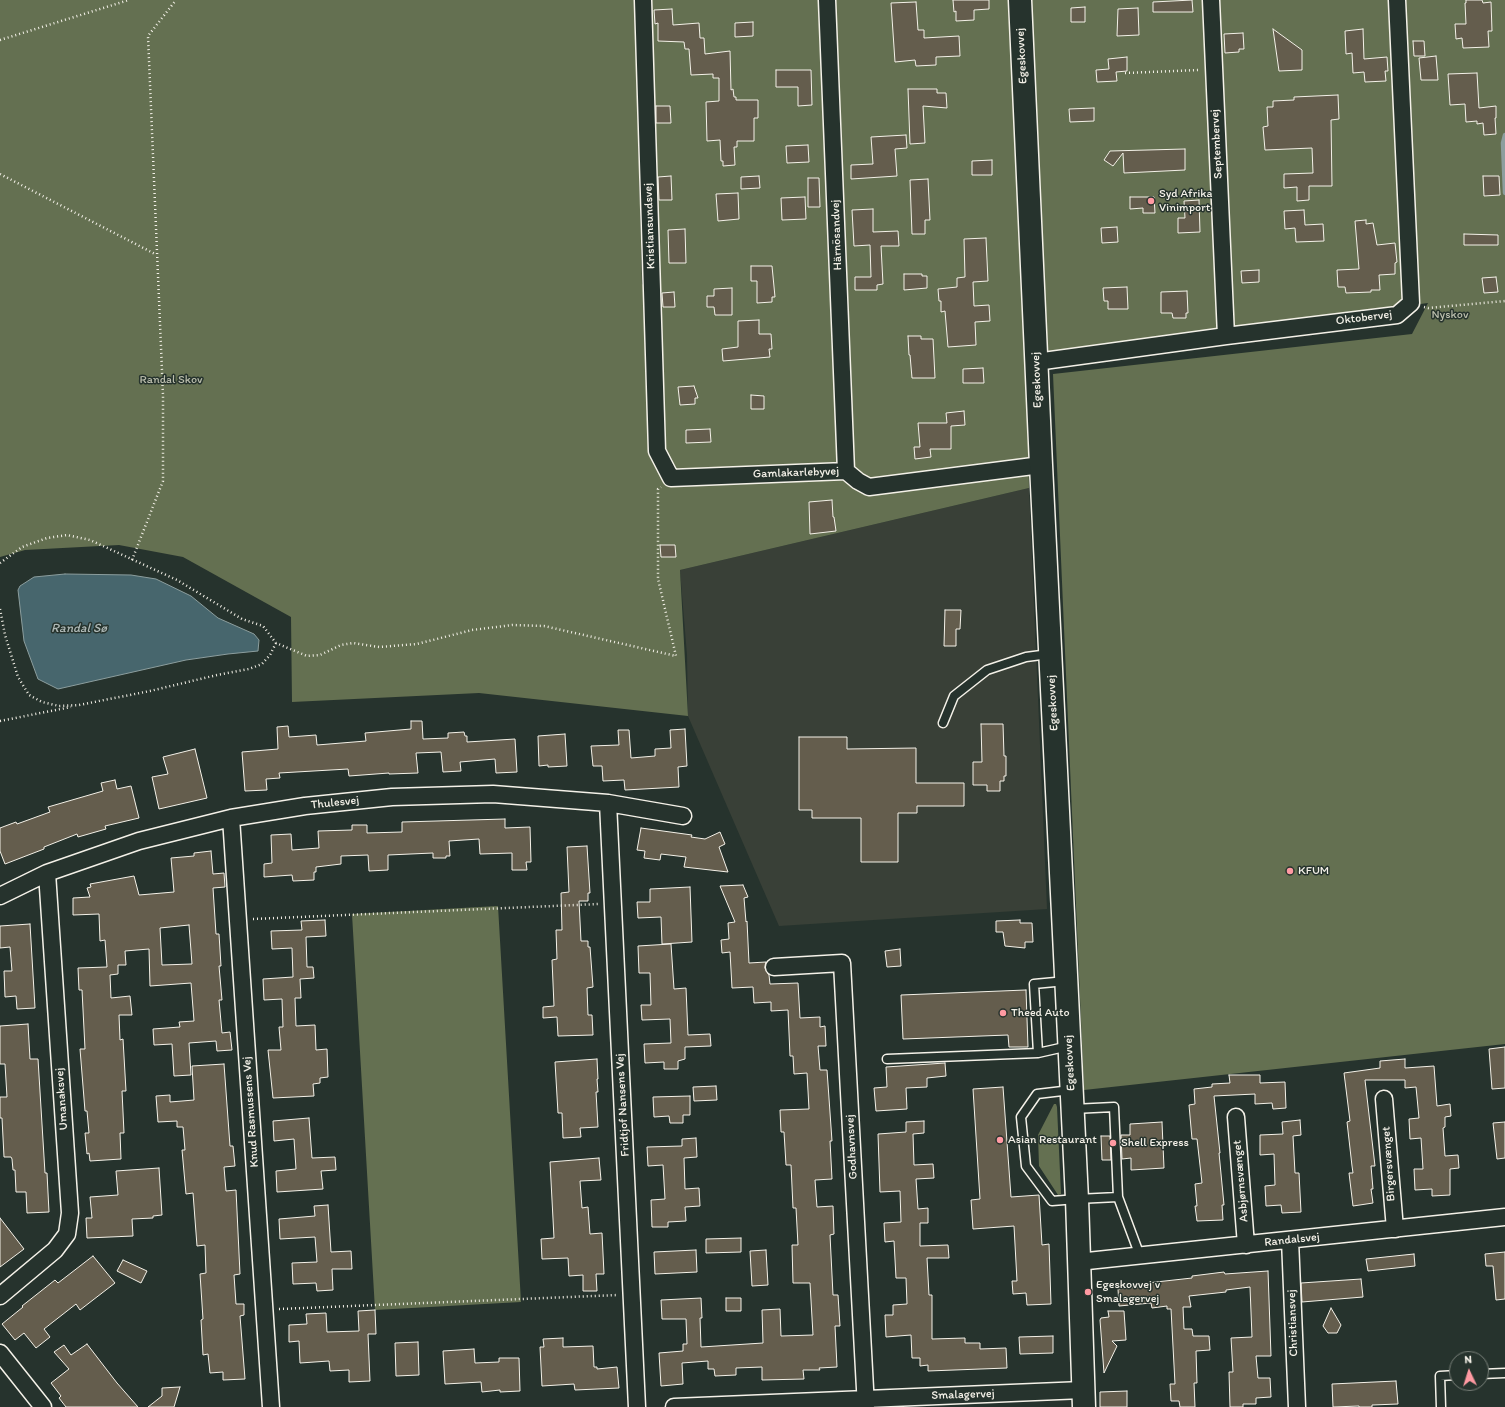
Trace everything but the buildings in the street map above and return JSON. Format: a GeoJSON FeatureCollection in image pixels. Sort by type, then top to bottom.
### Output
{"type":"FeatureCollection","features":[{"type":"Feature","properties":{"kind":"street","name":"Kristiansundsvej"},"geometry":{"type":"LineString","coordinates":[[644,0],[657,451],[671,478]]}},
{"type":"Feature","properties":{"kind":"street","name":"Härnösandvej"},"geometry":{"type":"LineString","coordinates":[[827,0],[846,471]]}},
{"type":"Feature","properties":{"kind":"street","name":"Egeskovvej"},"geometry":{"type":"LineString","coordinates":[[1020,0],[1036,362],[1077,1199],[1083,1398]]}},
{"type":"Feature","properties":{"kind":"street","name":"Septembervej"},"geometry":{"type":"LineString","coordinates":[[1210,0],[1226,336]]}},
{"type":"Feature","properties":{"kind":"street"},"geometry":{"type":"LineString","coordinates":[[1397,0],[1411,303]]}},
{"type":"Feature","properties":{"kind":"street","name":"Oktobervej"},"geometry":{"type":"LineString","coordinates":[[1036,362],[1226,336],[1397,315],[1411,303]]}},
{"type":"Feature","properties":{"kind":"street","name":"Gamlakarlebyvej"},"geometry":{"type":"LineString","coordinates":[[671,478],[846,471],[858,481],[869,487],[1041,465]]}},
{"type":"Feature","properties":{"kind":"street","name":"Thulesvej"},"geometry":{"type":"LineString","coordinates":[[0,896],[47,873],[139,841],[231,818],[304,806],[400,797],[492,794],[608,803],[683,816]]}},
{"type":"Feature","properties":{"kind":"street","name":"Fridtjof Nansens Vej"},"geometry":{"type":"LineString","coordinates":[[608,803],[637,1407]]}},
{"type":"Feature","properties":{"kind":"street","name":"Knud Rasmussens Vej"},"geometry":{"type":"LineString","coordinates":[[231,818],[271,1407]]}},
{"type":"Feature","properties":{"kind":"street","name":"Umanaksvej"},"geometry":{"type":"LineString","coordinates":[[0,1296],[55,1250],[67,1234],[70,1213],[47,873]]}},
{"type":"Feature","properties":{"kind":"street","name":"Godhavnsvej"},"geometry":{"type":"LineString","coordinates":[[774,967],[842,963],[866,1403]]}},
{"type":"Feature","properties":{"kind":"street","name":"Birgersvænget"},"geometry":{"type":"LineString","coordinates":[[1384,1099],[1395,1228]]}},
{"type":"Feature","properties":{"kind":"street","name":"Asbjørnsvænget"},"geometry":{"type":"LineString","coordinates":[[1236,1117],[1246,1244]]}},
{"type":"Feature","properties":{"kind":"street","name":"Randalsvej"},"geometry":{"type":"LineString","coordinates":[[1078,1262],[1505,1217]]}},
{"type":"Feature","properties":{"kind":"street","name":"Christiansvej"},"geometry":{"type":"LineString","coordinates":[[1290,1240],[1297,1407]]}},
{"type":"Feature","properties":{"kind":"street"},"geometry":{"type":"LineString","coordinates":[[0,1353],[43,1407]]}},
{"type":"Feature","properties":{"kind":"street","name":"Smalagervej"},"geometry":{"type":"LineString","coordinates":[[674,1407],[1083,1398]]}},
{"type":"Feature","properties":{"kind":"lane"},"geometry":{"type":"LineString","coordinates":[[943,723],[954,696],[987,670],[1026,657],[1050,654]]}},
{"type":"Feature","properties":{"kind":"lane"},"geometry":{"type":"LineString","coordinates":[[1038,1053],[1034,984],[1066,981]]}},
{"type":"Feature","properties":{"kind":"lane"},"geometry":{"type":"LineString","coordinates":[[887,1059],[1038,1053],[1070,1046]]}},
{"type":"Feature","properties":{"kind":"lane"},"geometry":{"type":"LineString","coordinates":[[1118,1197],[1052,1201],[1026,1166],[1021,1117],[1037,1094],[1114,1107],[1118,1197],[1140,1256]]}},
{"type":"Feature","properties":{"kind":"lane"},"geometry":{"type":"LineString","coordinates":[[1489,1374],[1505,1373]]}},
{"type":"Feature","properties":{"kind":"lane"},"geometry":{"type":"LineString","coordinates":[[1441,1407],[1440,1376],[1449,1375]]}},
{"type":"Feature","properties":{"kind":"path"},"geometry":{"type":"LineString","coordinates":[[0,40],[129,0]]}},
{"type":"Feature","properties":{"kind":"path"},"geometry":{"type":"LineString","coordinates":[[132,560],[163,481],[163,395],[148,36],[176,0]]}},
{"type":"Feature","properties":{"kind":"path"},"geometry":{"type":"LineString","coordinates":[[1125,73],[1214,69]]}},
{"type":"Feature","properties":{"kind":"path"},"geometry":{"type":"LineString","coordinates":[[0,174],[156,254]]}},
{"type":"Feature","properties":{"kind":"path"},"geometry":{"type":"LineString","coordinates":[[1411,303],[1428,308],[1505,301]]}},
{"type":"Feature","properties":{"kind":"path"},"geometry":{"type":"LineString","coordinates":[[0,563],[22,547],[47,538],[68,535],[90,540],[177,580],[242,618],[263,626],[276,643],[307,656],[320,655],[341,645],[353,643],[379,647],[417,644],[472,630],[512,625],[544,626],[676,656],[658,579],[658,489],[671,478]]}},
{"type":"Feature","properties":{"kind":"path"},"geometry":{"type":"LineString","coordinates":[[0,609],[18,677],[28,695],[42,702],[59,706],[79,705]]}},
{"type":"Feature","properties":{"kind":"path"},"geometry":{"type":"LineString","coordinates":[[0,721],[146,692],[217,674],[249,669],[262,664],[270,655],[276,643]]}},
{"type":"Feature","properties":{"kind":"path"},"geometry":{"type":"LineString","coordinates":[[238,920],[613,904]]}},
{"type":"Feature","properties":{"kind":"path"},"geometry":{"type":"LineString","coordinates":[[265,1310],[632,1295]]}},
{"type":"Feature","properties":{"kind":"shaded area"},"geometry":{"type":"Polygon","coordinates":[[[1029,488],[1047,909],[779,926],[688,716],[687,655],[680,570],[1029,488]]]}},
{"type":"Feature","properties":{"kind":"green space"},"geometry":{"type":"Polygon","coordinates":[[[0,0],[635,0],[642,285],[654,268],[648,0],[1505,0],[1505,1044],[1084,1090],[1053,374],[1412,334],[1428,303],[1026,355],[1029,488],[680,570],[688,716],[479,693],[292,702],[291,617],[183,557],[119,545],[25,550],[0,557],[0,0]]]}},
{"type":"Feature","properties":{"kind":"green space"},"geometry":{"type":"Polygon","coordinates":[[[498,906],[521,1302],[375,1310],[352,914],[498,906]]]}},
{"type":"Feature","properties":{"kind":"green space"},"geometry":{"type":"Polygon","coordinates":[[[1054,1104],[1056,1104],[1057,1107],[1061,1194],[1058,1195],[1039,1166],[1038,1135],[1054,1104]]]}},
{"type":"Feature","properties":{"kind":"water","name":"Randal Sø"},"geometry":{"type":"Polygon","coordinates":[[[65,574],[131,575],[156,579],[191,596],[218,618],[254,634],[259,640],[258,651],[186,660],[58,689],[38,679],[24,641],[18,590],[20,586],[34,577],[65,574]]]}},
{"type":"Feature","properties":{"kind":"waterway"},"geometry":{"type":"LineString","coordinates":[[1505,135],[1503,143],[1505,193]]}},
{"type":"Feature","properties":{"kind":"place","name":"Syd Afrika Vinimport"},"geometry":{"type":"Point","coordinates":[1151,201]}},
{"type":"Feature","properties":{"kind":"place","name":"KFUM"},"geometry":{"type":"Point","coordinates":[1290,871]}},
{"type":"Feature","properties":{"kind":"place","name":"Theed Auto"},"geometry":{"type":"Point","coordinates":[1003,1013]}},
{"type":"Feature","properties":{"kind":"place","name":"Asian Restaurant"},"geometry":{"type":"Point","coordinates":[1000,1140]}},
{"type":"Feature","properties":{"kind":"place","name":"Shell Express"},"geometry":{"type":"Point","coordinates":[1113,1143]}},
{"type":"Feature","properties":{"kind":"place","name":"Egeskovvej v Smalagervej"},"geometry":{"type":"Point","coordinates":[1088,1292]}},
{"type":"Feature","properties":{"kind":"park label","name":"Nyskov"},"geometry":{"type":"Point","coordinates":[1450,315]}},
{"type":"Feature","properties":{"kind":"park label","name":"Randal Skov"},"geometry":{"type":"Point","coordinates":[171,380]}}]}
